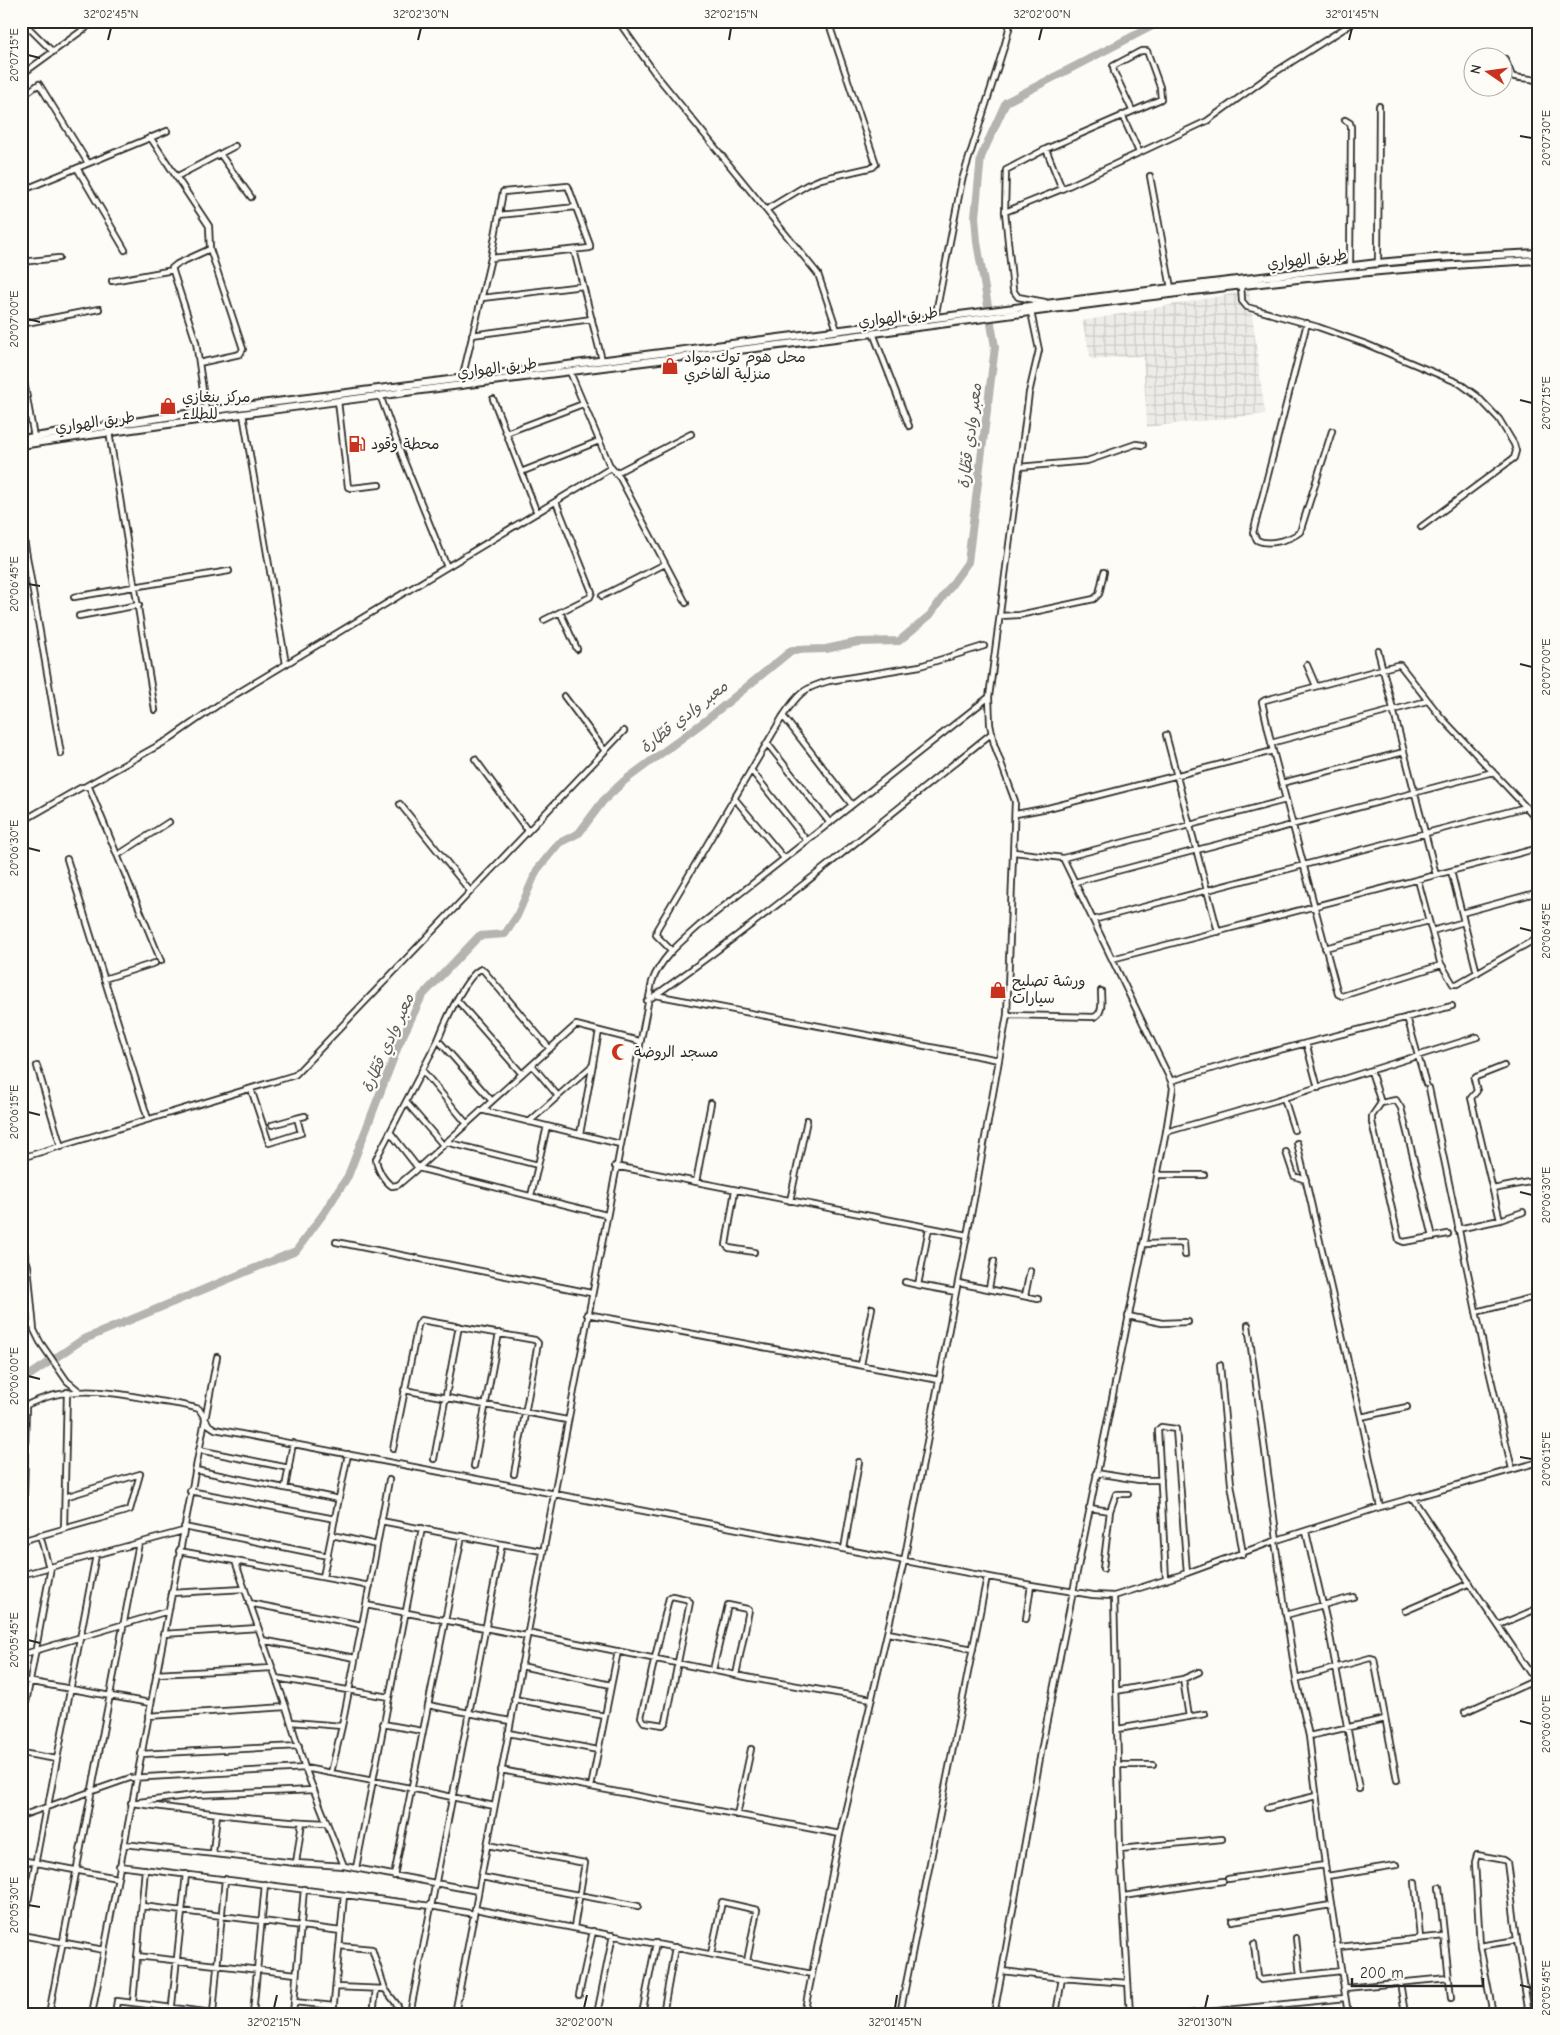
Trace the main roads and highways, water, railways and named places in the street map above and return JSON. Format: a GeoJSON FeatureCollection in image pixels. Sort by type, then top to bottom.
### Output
{"type":"FeatureCollection","features":[{"type":"Feature","properties":{"kind":"highway","name":"طريق الهواري"},"geometry":{"type":"LineString","coordinates":[[1019,310],[1051,303],[1350,266],[1452,257],[1539,253]]}},
{"type":"Feature","properties":{"kind":"highway","name":"طريق الهواري"},"geometry":{"type":"LineString","coordinates":[[1019,310],[1031,312],[1241,285],[1397,269],[1539,260]]}},
{"type":"Feature","properties":{"kind":"highway"},"geometry":{"type":"LineString","coordinates":[[975,316],[1019,310]]}},
{"type":"Feature","properties":{"kind":"highway","name":"طريق الهواري"},"geometry":{"type":"LineString","coordinates":[[21,446],[338,401],[570,372],[837,330],[935,318],[975,316]]}},
{"type":"Feature","properties":{"kind":"highway","name":"طريق الهواري"},"geometry":{"type":"LineString","coordinates":[[21,439],[206,411],[602,360],[666,356],[874,333],[975,316]]}},
{"type":"Feature","properties":{"kind":"waterway","name":"معبر وادي قطّارة"},"geometry":{"type":"LineString","coordinates":[[21,1381],[82,1340],[296,1251],[348,1176],[399,1044],[422,996],[479,936],[505,934],[517,916],[537,870],[559,843],[579,833],[603,801],[624,781],[705,721],[792,650],[826,649],[858,642],[899,641],[930,615],[968,562],[995,347],[977,242],[975,217],[981,157],[1006,102],[1162,21]]}},
{"type":"Feature","properties":{"kind":"place","name":"محل هوم توك مواد منزلية الفاخري"},"geometry":{"type":"Point","coordinates":[670,366]}},
{"type":"Feature","properties":{"kind":"place","name":"مركز بنغازي للطلاء"},"geometry":{"type":"Point","coordinates":[168,406]}},
{"type":"Feature","properties":{"kind":"place","name":"محطة وقود"},"geometry":{"type":"Point","coordinates":[357,444]}},
{"type":"Feature","properties":{"kind":"place","name":"ورشة تصليح سيارات"},"geometry":{"type":"Point","coordinates":[998,990]}},
{"type":"Feature","properties":{"kind":"place","name":"مسجد الروضة"},"geometry":{"type":"Point","coordinates":[620,1052]}}]}
